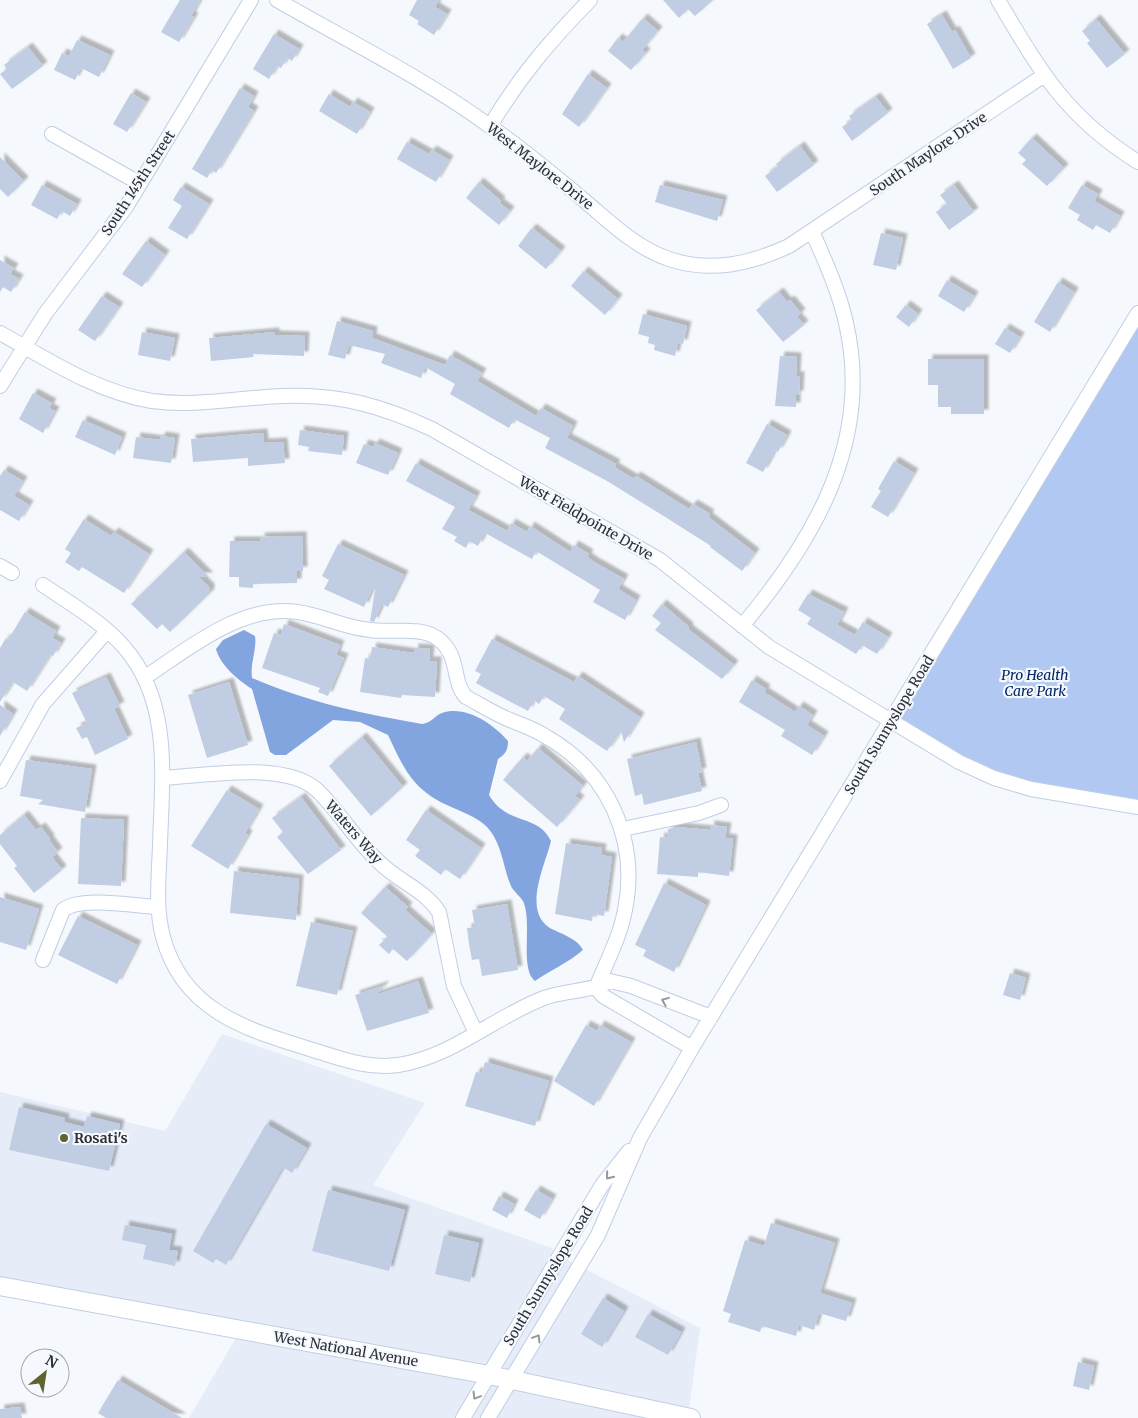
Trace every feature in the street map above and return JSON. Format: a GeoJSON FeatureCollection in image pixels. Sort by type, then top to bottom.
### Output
{"type":"FeatureCollection","features":[{"type":"Feature","properties":{"kind":"main road","name":"West National Avenue"},"geometry":{"type":"LineString","coordinates":[[0,1286],[489,1375],[691,1418]]}},
{"type":"Feature","properties":{"kind":"street","name":"South 145th Street"},"geometry":{"type":"LineString","coordinates":[[0,386],[44,314],[126,207],[251,0]]}},
{"type":"Feature","properties":{"kind":"street","name":"West Maylore Drive"},"geometry":{"type":"LineString","coordinates":[[276,0],[430,86],[490,126],[533,158],[632,240],[670,260],[715,267],[746,263],[789,246],[812,231]]}},
{"type":"Feature","properties":{"kind":"street"},"geometry":{"type":"LineString","coordinates":[[490,126],[527,70],[550,41],[590,0]]}},
{"type":"Feature","properties":{"kind":"street"},"geometry":{"type":"LineString","coordinates":[[998,0],[1044,76],[1085,123],[1109,144],[1138,162]]}},
{"type":"Feature","properties":{"kind":"street","name":"South Maylore Drive"},"geometry":{"type":"LineString","coordinates":[[812,231],[1044,76]]}},
{"type":"Feature","properties":{"kind":"street"},"geometry":{"type":"LineString","coordinates":[[52,134],[139,183]]}},
{"type":"Feature","properties":{"kind":"street"},"geometry":{"type":"LineString","coordinates":[[742,626],[788,568],[816,522],[843,452],[851,415],[852,359],[846,322],[838,292],[812,231]]}},
{"type":"Feature","properties":{"kind":"street","name":"South Sunnyslope Road"},"geometry":{"type":"LineString","coordinates":[[488,1418],[598,1235],[640,1138],[692,1048],[1138,313]]}},
{"type":"Feature","properties":{"kind":"street","name":"West Fieldpointe Drive"},"geometry":{"type":"LineString","coordinates":[[0,333],[98,386],[146,400],[194,404],[284,396],[317,396],[361,402],[397,413],[432,429],[660,560],[742,626],[798,665],[959,762],[994,778],[1031,789],[1138,807]]}},
{"type":"Feature","properties":{"kind":"street"},"geometry":{"type":"LineString","coordinates":[[44,585],[107,631],[123,646],[144,678],[152,695],[160,724],[162,778],[158,907],[162,935],[170,956],[195,993],[225,1018],[256,1032],[354,1063],[385,1066],[410,1063],[438,1054],[544,998],[577,990],[596,988],[610,981],[631,986],[711,1017]]}},
{"type":"Feature","properties":{"kind":"street"},"geometry":{"type":"LineString","coordinates":[[144,678],[230,624],[252,614],[280,610],[298,612],[346,627],[371,631],[421,632],[433,635],[447,647],[455,663],[461,692],[466,697],[546,736],[570,754],[606,794],[623,829],[628,865],[625,911],[596,988]]}},
{"type":"Feature","properties":{"kind":"street"},"geometry":{"type":"LineString","coordinates":[[0,781],[43,704],[107,631]]}},
{"type":"Feature","properties":{"kind":"street","name":"Waters Way"},"geometry":{"type":"LineString","coordinates":[[162,778],[276,774],[296,778],[318,790],[367,851],[382,866],[417,889],[434,904],[439,912],[454,986],[476,1033]]}},
{"type":"Feature","properties":{"kind":"street"},"geometry":{"type":"LineString","coordinates":[[623,829],[699,813],[721,805]]}},
{"type":"Feature","properties":{"kind":"street"},"geometry":{"type":"LineString","coordinates":[[42,960],[60,917],[68,906],[90,903],[158,907]]}},
{"type":"Feature","properties":{"kind":"street"},"geometry":{"type":"LineString","coordinates":[[596,988],[603,996],[692,1048]]}},
{"type":"Feature","properties":{"kind":"street","name":"South Sunnyslope Road"},"geometry":{"type":"LineString","coordinates":[[463,1418],[602,1185],[640,1138]]}},
{"type":"Feature","properties":{"kind":"shaded area"},"geometry":{"type":"Polygon","coordinates":[[[244,630],[255,636],[252,678],[293,694],[378,716],[422,724],[442,713],[451,711],[469,714],[495,728],[508,741],[508,746],[505,753],[498,759],[489,795],[496,805],[504,811],[538,826],[551,841],[540,876],[537,902],[538,913],[544,923],[575,941],[583,950],[535,981],[530,975],[528,966],[526,910],[523,901],[511,886],[499,848],[492,833],[479,820],[435,799],[425,792],[404,767],[388,735],[360,722],[333,720],[286,755],[275,755],[270,752],[252,689],[225,666],[216,649],[223,640],[244,630]]]}},
{"type":"Feature","properties":{"kind":"shaded area"},"geometry":{"type":"Polygon","coordinates":[[[222,1034],[425,1103],[373,1185],[552,1248],[560,1256],[700,1328],[688,1417],[691,1418],[189,1418],[240,1331],[0,1286],[0,1092],[165,1131],[222,1034]]]}},
{"type":"Feature","properties":{"kind":"green space","name":"Pro Health Care Park"},"geometry":{"type":"Polygon","coordinates":[[[1138,313],[1138,807],[994,778],[892,720],[1138,313]]]}},
{"type":"Feature","properties":{"kind":"building"},"geometry":{"type":"Polygon","coordinates":[[[180,0],[200,0],[191,16],[194,17],[179,42],[161,32],[180,0]]]}},
{"type":"Feature","properties":{"kind":"building"},"geometry":{"type":"Polygon","coordinates":[[[417,0],[439,0],[435,7],[447,14],[434,35],[417,24],[419,21],[409,15],[417,0]]]}},
{"type":"Feature","properties":{"kind":"building"},"geometry":{"type":"Polygon","coordinates":[[[663,0],[713,0],[695,16],[688,9],[679,18],[663,0]]]}},
{"type":"Feature","properties":{"kind":"building"},"geometry":{"type":"Polygon","coordinates":[[[942,15],[952,32],[955,30],[971,58],[953,69],[927,24],[942,15]]]}},
{"type":"Feature","properties":{"kind":"building"},"geometry":{"type":"Polygon","coordinates":[[[643,18],[658,31],[642,50],[646,53],[631,70],[608,51],[618,38],[623,42],[643,18]]]}},
{"type":"Feature","properties":{"kind":"building"},"geometry":{"type":"Polygon","coordinates":[[[1096,19],[1125,54],[1107,68],[1087,43],[1090,41],[1082,31],[1096,19]]]}},
{"type":"Feature","properties":{"kind":"building"},"geometry":{"type":"Polygon","coordinates":[[[274,34],[299,49],[292,61],[287,58],[281,68],[277,66],[269,79],[253,69],[274,34]]]}},
{"type":"Feature","properties":{"kind":"building"},"geometry":{"type":"Polygon","coordinates":[[[77,40],[110,55],[99,77],[81,68],[75,80],[54,70],[62,53],[69,56],[77,40]]]}},
{"type":"Feature","properties":{"kind":"building"},"geometry":{"type":"Polygon","coordinates":[[[28,47],[43,66],[12,89],[0,74],[7,69],[4,65],[28,47]]]}},
{"type":"Feature","properties":{"kind":"building"},"geometry":{"type":"Polygon","coordinates":[[[588,74],[607,88],[579,127],[562,114],[588,74]]]}},
{"type":"Feature","properties":{"kind":"building"},"geometry":{"type":"Polygon","coordinates":[[[240,88],[254,96],[248,107],[254,111],[216,173],[212,170],[207,178],[192,169],[240,88]]]}},
{"type":"Feature","properties":{"kind":"building"},"geometry":{"type":"Polygon","coordinates":[[[131,93],[146,102],[127,132],[113,124],[131,93]]]}},
{"type":"Feature","properties":{"kind":"building"},"geometry":{"type":"Polygon","coordinates":[[[329,94],[350,107],[353,102],[370,112],[357,134],[319,111],[329,94]]]}},
{"type":"Feature","properties":{"kind":"building"},"geometry":{"type":"Polygon","coordinates":[[[876,97],[888,113],[852,141],[842,127],[852,120],[849,116],[876,97]]]}},
{"type":"Feature","properties":{"kind":"building"},"geometry":{"type":"Polygon","coordinates":[[[1032,138],[1064,168],[1047,186],[1022,164],[1026,160],[1018,153],[1032,138]]]}},
{"type":"Feature","properties":{"kind":"building"},"geometry":{"type":"Polygon","coordinates":[[[407,142],[429,154],[432,150],[449,160],[436,182],[397,159],[407,142]]]}},
{"type":"Feature","properties":{"kind":"building"},"geometry":{"type":"Polygon","coordinates":[[[800,146],[814,165],[777,192],[765,176],[778,166],[776,164],[800,146]]]}},
{"type":"Feature","properties":{"kind":"building"},"geometry":{"type":"Polygon","coordinates":[[[0,157],[24,181],[8,197],[0,189],[0,157]]]}},
{"type":"Feature","properties":{"kind":"building"},"geometry":{"type":"Polygon","coordinates":[[[479,182],[501,201],[499,203],[510,211],[499,225],[466,198],[479,182]]]}},
{"type":"Feature","properties":{"kind":"building"},"geometry":{"type":"Polygon","coordinates":[[[42,185],[77,204],[70,216],[62,211],[57,219],[31,205],[42,185]]]}},
{"type":"Feature","properties":{"kind":"building"},"geometry":{"type":"Polygon","coordinates":[[[660,185],[723,200],[717,221],[655,202],[660,185]]]}},
{"type":"Feature","properties":{"kind":"building"},"geometry":{"type":"Polygon","coordinates":[[[954,185],[974,212],[949,230],[936,212],[947,204],[940,195],[954,185]]]}},
{"type":"Feature","properties":{"kind":"building"},"geometry":{"type":"Polygon","coordinates":[[[1082,185],[1098,194],[1094,201],[1120,216],[1110,233],[1096,225],[1093,230],[1077,220],[1080,215],[1068,208],[1082,185]]]}},
{"type":"Feature","properties":{"kind":"building"},"geometry":{"type":"Polygon","coordinates":[[[181,187],[209,204],[187,239],[168,228],[182,206],[173,200],[181,187]]]}},
{"type":"Feature","properties":{"kind":"building"},"geometry":{"type":"Polygon","coordinates":[[[532,228],[561,251],[546,269],[518,246],[532,228]]]}},
{"type":"Feature","properties":{"kind":"building"},"geometry":{"type":"Polygon","coordinates":[[[881,233],[903,238],[896,270],[873,265],[881,233]]]}},
{"type":"Feature","properties":{"kind":"building"},"geometry":{"type":"Polygon","coordinates":[[[146,241],[165,255],[142,287],[122,274],[146,241]]]}},
{"type":"Feature","properties":{"kind":"building"},"geometry":{"type":"Polygon","coordinates":[[[0,260],[14,268],[10,274],[19,279],[11,292],[3,287],[0,292],[0,260]]]}},
{"type":"Feature","properties":{"kind":"building"},"geometry":{"type":"Polygon","coordinates":[[[584,271],[618,299],[605,315],[571,286],[584,271]]]}},
{"type":"Feature","properties":{"kind":"building"},"geometry":{"type":"Polygon","coordinates":[[[947,280],[974,296],[964,312],[938,296],[947,280]]]}},
{"type":"Feature","properties":{"kind":"building"},"geometry":{"type":"Polygon","coordinates":[[[1058,282],[1074,292],[1050,332],[1034,322],[1058,282]]]}},
{"type":"Feature","properties":{"kind":"building"},"geometry":{"type":"Polygon","coordinates":[[[779,292],[787,302],[790,300],[801,313],[797,317],[804,325],[783,342],[756,310],[779,292]]]}},
{"type":"Feature","properties":{"kind":"building"},"geometry":{"type":"Polygon","coordinates":[[[102,296],[119,307],[95,341],[78,330],[102,296]]]}},
{"type":"Feature","properties":{"kind":"building"},"geometry":{"type":"Polygon","coordinates":[[[906,305],[918,314],[909,327],[896,317],[906,305]]]}},
{"type":"Feature","properties":{"kind":"building"},"geometry":{"type":"Polygon","coordinates":[[[643,314],[687,326],[683,344],[678,343],[675,356],[654,350],[655,345],[648,343],[649,337],[638,334],[643,314]]]}},
{"type":"Feature","properties":{"kind":"building"},"geometry":{"type":"Polygon","coordinates":[[[337,321],[373,331],[372,338],[445,365],[450,355],[482,373],[477,381],[536,416],[541,408],[573,426],[567,438],[616,464],[614,467],[634,479],[636,476],[689,509],[693,504],[710,514],[708,517],[755,553],[742,571],[711,546],[662,515],[607,481],[545,448],[550,438],[514,419],[509,428],[450,394],[455,384],[425,367],[421,378],[381,363],[385,354],[349,345],[345,359],[328,355],[337,321]]]}},
{"type":"Feature","properties":{"kind":"building"},"geometry":{"type":"Polygon","coordinates":[[[1005,328],[1020,337],[1010,353],[995,344],[1005,328]]]}},
{"type":"Feature","properties":{"kind":"building"},"geometry":{"type":"Polygon","coordinates":[[[142,332],[175,338],[170,361],[138,355],[142,332]]]}},
{"type":"Feature","properties":{"kind":"building"},"geometry":{"type":"Polygon","coordinates":[[[275,332],[275,335],[305,336],[304,356],[253,354],[254,357],[211,361],[209,338],[275,332]]]}},
{"type":"Feature","properties":{"kind":"building"},"geometry":{"type":"Polygon","coordinates":[[[780,356],[797,357],[796,376],[800,376],[799,395],[796,395],[796,407],[775,406],[780,356]]]}},
{"type":"Feature","properties":{"kind":"building"},"geometry":{"type":"Polygon","coordinates":[[[928,359],[984,359],[984,414],[951,414],[951,407],[938,407],[938,385],[928,385],[928,359]]]}},
{"type":"Feature","properties":{"kind":"building"},"geometry":{"type":"Polygon","coordinates":[[[33,393],[52,403],[49,408],[55,411],[43,433],[19,419],[33,393]]]}},
{"type":"Feature","properties":{"kind":"building"},"geometry":{"type":"Polygon","coordinates":[[[83,420],[122,437],[115,455],[75,437],[83,420]]]}},
{"type":"Feature","properties":{"kind":"building"},"geometry":{"type":"Polygon","coordinates":[[[767,424],[787,435],[778,452],[775,450],[763,472],[746,463],[767,424]]]}},
{"type":"Feature","properties":{"kind":"building"},"geometry":{"type":"Polygon","coordinates":[[[300,430],[344,436],[342,455],[308,451],[309,447],[298,445],[300,430]]]}},
{"type":"Feature","properties":{"kind":"building"},"geometry":{"type":"Polygon","coordinates":[[[263,433],[264,443],[283,442],[285,463],[248,466],[248,458],[193,462],[191,439],[263,433]]]}},
{"type":"Feature","properties":{"kind":"building"},"geometry":{"type":"Polygon","coordinates":[[[161,436],[175,438],[171,463],[133,458],[136,437],[160,440],[161,436]]]}},
{"type":"Feature","properties":{"kind":"building"},"geometry":{"type":"Polygon","coordinates":[[[375,443],[398,453],[388,475],[356,463],[364,444],[373,447],[375,443]]]}},
{"type":"Feature","properties":{"kind":"building"},"geometry":{"type":"Polygon","coordinates":[[[894,461],[914,473],[888,517],[871,507],[881,491],[878,489],[894,461]]]}},
{"type":"Feature","properties":{"kind":"building"},"geometry":{"type":"Polygon","coordinates":[[[416,463],[476,496],[468,510],[507,531],[511,523],[527,532],[530,526],[570,552],[574,545],[589,554],[587,557],[594,562],[624,579],[618,589],[636,600],[625,620],[593,602],[600,590],[536,551],[532,559],[485,533],[478,546],[469,541],[466,548],[454,541],[457,537],[442,529],[455,507],[406,481],[416,463]]]}},
{"type":"Feature","properties":{"kind":"building"},"geometry":{"type":"Polygon","coordinates":[[[4,470],[23,481],[14,496],[29,505],[19,521],[0,510],[0,476],[4,470]]]}},
{"type":"Feature","properties":{"kind":"building"},"geometry":{"type":"Polygon","coordinates":[[[84,519],[111,536],[114,532],[149,554],[124,593],[82,567],[79,571],[65,562],[71,553],[65,549],[84,519]]]}},
{"type":"Feature","properties":{"kind":"building"},"geometry":{"type":"Polygon","coordinates":[[[302,536],[303,571],[297,571],[297,583],[253,584],[253,588],[239,587],[239,577],[229,577],[230,541],[261,541],[260,537],[302,536]]]}},
{"type":"Feature","properties":{"kind":"building"},"geometry":{"type":"Polygon","coordinates":[[[338,544],[404,575],[388,607],[382,604],[374,622],[370,621],[375,590],[372,589],[364,607],[324,589],[329,580],[322,576],[338,544]]]}},
{"type":"Feature","properties":{"kind":"building"},"geometry":{"type":"Polygon","coordinates":[[[184,552],[209,577],[199,577],[210,588],[210,593],[170,632],[162,624],[157,629],[131,604],[184,552]]]}},
{"type":"Feature","properties":{"kind":"building"},"geometry":{"type":"Polygon","coordinates":[[[808,594],[844,612],[837,625],[855,635],[863,622],[888,637],[877,654],[862,645],[856,654],[807,624],[811,618],[798,610],[808,594]]]}},
{"type":"Feature","properties":{"kind":"building"},"geometry":{"type":"Polygon","coordinates":[[[662,604],[689,627],[688,629],[734,665],[722,679],[655,630],[661,623],[652,616],[662,604]]]}},
{"type":"Feature","properties":{"kind":"building"},"geometry":{"type":"Polygon","coordinates":[[[25,612],[56,631],[52,638],[61,643],[53,656],[50,655],[27,691],[13,682],[0,702],[0,648],[6,638],[8,640],[25,612]]]}},
{"type":"Feature","properties":{"kind":"building"},"geometry":{"type":"Polygon","coordinates":[[[284,624],[340,645],[336,655],[344,658],[328,696],[318,692],[320,688],[262,668],[274,633],[281,635],[284,624]]]}},
{"type":"Feature","properties":{"kind":"building"},"geometry":{"type":"Polygon","coordinates":[[[492,639],[574,682],[578,676],[640,717],[624,742],[621,731],[607,751],[559,719],[565,709],[544,696],[539,704],[534,700],[528,711],[476,683],[481,674],[475,671],[492,639]]]}},
{"type":"Feature","properties":{"kind":"building"},"geometry":{"type":"Polygon","coordinates":[[[372,647],[414,653],[414,648],[430,649],[429,661],[437,661],[435,697],[402,695],[401,698],[360,692],[365,658],[370,659],[372,647]]]}},
{"type":"Feature","properties":{"kind":"building"},"geometry":{"type":"Polygon","coordinates":[[[106,677],[120,706],[114,709],[128,739],[95,755],[87,737],[82,739],[76,728],[87,723],[72,693],[106,677]]]}},
{"type":"Feature","properties":{"kind":"building"},"geometry":{"type":"Polygon","coordinates":[[[752,680],[766,689],[764,692],[795,712],[799,706],[813,715],[807,725],[824,736],[812,755],[781,736],[785,730],[739,702],[752,680]]]}},
{"type":"Feature","properties":{"kind":"building"},"geometry":{"type":"Polygon","coordinates":[[[229,682],[248,745],[207,758],[188,695],[229,682]]]}},
{"type":"Feature","properties":{"kind":"building"},"geometry":{"type":"Polygon","coordinates":[[[0,705],[13,714],[0,736],[0,705]]]}},
{"type":"Feature","properties":{"kind":"building"},"geometry":{"type":"Polygon","coordinates":[[[362,737],[403,787],[371,816],[329,766],[362,737]]]}},
{"type":"Feature","properties":{"kind":"building"},"geometry":{"type":"Polygon","coordinates":[[[696,742],[702,772],[698,773],[702,791],[644,805],[642,794],[635,796],[627,759],[696,742]]]}},
{"type":"Feature","properties":{"kind":"building"},"geometry":{"type":"Polygon","coordinates":[[[538,748],[583,786],[575,796],[580,800],[557,827],[503,780],[523,757],[527,761],[538,748]]]}},
{"type":"Feature","properties":{"kind":"building"},"geometry":{"type":"Polygon","coordinates":[[[26,760],[92,769],[85,812],[38,804],[43,800],[20,796],[26,760]]]}},
{"type":"Feature","properties":{"kind":"building"},"geometry":{"type":"Polygon","coordinates":[[[227,790],[259,809],[245,833],[248,835],[228,869],[191,846],[227,790]]]}},
{"type":"Feature","properties":{"kind":"building"},"geometry":{"type":"Polygon","coordinates":[[[301,797],[341,850],[308,874],[277,837],[283,832],[272,818],[301,797]]]}},
{"type":"Feature","properties":{"kind":"building"},"geometry":{"type":"Polygon","coordinates":[[[426,810],[481,848],[460,879],[445,869],[441,875],[415,856],[420,850],[406,840],[426,810]]]}},
{"type":"Feature","properties":{"kind":"building"},"geometry":{"type":"Polygon","coordinates":[[[24,815],[36,830],[41,827],[50,839],[58,852],[52,857],[62,870],[34,893],[14,868],[17,866],[0,844],[0,835],[24,815]]]}},
{"type":"Feature","properties":{"kind":"building"},"geometry":{"type":"Polygon","coordinates":[[[81,818],[124,820],[121,886],[78,884],[81,818]]]}},
{"type":"Feature","properties":{"kind":"building"},"geometry":{"type":"Polygon","coordinates":[[[710,825],[727,827],[725,838],[733,839],[729,876],[698,872],[698,877],[657,874],[660,837],[667,838],[668,829],[676,827],[710,830],[710,825]]]}},
{"type":"Feature","properties":{"kind":"building"},"geometry":{"type":"Polygon","coordinates":[[[566,843],[602,848],[601,855],[612,857],[604,916],[593,914],[592,921],[555,914],[566,843]]]}},
{"type":"Feature","properties":{"kind":"building"},"geometry":{"type":"Polygon","coordinates":[[[234,871],[299,879],[296,920],[230,913],[234,871]]]}},
{"type":"Feature","properties":{"kind":"building"},"geometry":{"type":"Polygon","coordinates":[[[664,883],[706,905],[674,972],[643,956],[646,950],[635,945],[664,883]]]}},
{"type":"Feature","properties":{"kind":"building"},"geometry":{"type":"Polygon","coordinates":[[[385,887],[408,907],[405,910],[432,934],[407,961],[393,949],[389,954],[379,945],[384,940],[381,938],[391,940],[361,913],[385,887]]]}},
{"type":"Feature","properties":{"kind":"building"},"geometry":{"type":"Polygon","coordinates":[[[0,897],[39,909],[26,950],[0,942],[0,897]]]}},
{"type":"Feature","properties":{"kind":"building"},"geometry":{"type":"Polygon","coordinates":[[[507,904],[518,970],[482,976],[479,959],[472,960],[469,944],[467,928],[475,927],[472,910],[507,904]]]}},
{"type":"Feature","properties":{"kind":"building"},"geometry":{"type":"Polygon","coordinates":[[[78,916],[137,945],[117,984],[58,955],[78,916]]]}},
{"type":"Feature","properties":{"kind":"building"},"geometry":{"type":"Polygon","coordinates":[[[311,922],[353,931],[337,995],[296,986],[311,922]]]}},
{"type":"Feature","properties":{"kind":"building"},"geometry":{"type":"Polygon","coordinates":[[[1010,973],[1026,978],[1020,1000],[1003,995],[1010,973]]]}},
{"type":"Feature","properties":{"kind":"building"},"geometry":{"type":"Polygon","coordinates":[[[418,981],[429,1013],[367,1031],[355,995],[385,985],[376,995],[418,981]]]}},
{"type":"Feature","properties":{"kind":"building"},"geometry":{"type":"Polygon","coordinates":[[[586,1025],[597,1031],[600,1025],[631,1042],[594,1106],[554,1081],[586,1025]]]}},
{"type":"Feature","properties":{"kind":"building"},"geometry":{"type":"Polygon","coordinates":[[[485,1062],[549,1081],[535,1126],[465,1106],[476,1072],[482,1073],[485,1062]]]}},
{"type":"Feature","properties":{"kind":"building","name":"Rosati's"},"geometry":{"type":"Polygon","coordinates":[[[19,1107],[65,1118],[64,1122],[84,1127],[87,1116],[120,1124],[109,1171],[9,1150],[19,1107]]]}},
{"type":"Feature","properties":{"kind":"building"},"geometry":{"type":"Polygon","coordinates":[[[266,1124],[307,1148],[292,1173],[283,1167],[226,1265],[216,1259],[213,1263],[193,1251],[266,1124]]]}},
{"type":"Feature","properties":{"kind":"building"},"geometry":{"type":"Polygon","coordinates":[[[328,1190],[405,1210],[389,1271],[312,1251],[328,1190]]]}},
{"type":"Feature","properties":{"kind":"building"},"geometry":{"type":"Polygon","coordinates":[[[536,1190],[552,1199],[540,1219],[524,1210],[536,1190]]]}},
{"type":"Feature","properties":{"kind":"building"},"geometry":{"type":"Polygon","coordinates":[[[499,1196],[514,1204],[507,1218],[492,1210],[499,1196]]]}},
{"type":"Feature","properties":{"kind":"building"},"geometry":{"type":"Polygon","coordinates":[[[771,1223],[835,1243],[820,1293],[852,1303],[846,1321],[819,1313],[814,1330],[799,1325],[796,1336],[762,1326],[760,1332],[728,1322],[731,1314],[723,1311],[745,1240],[764,1246],[771,1223]]]}},
{"type":"Feature","properties":{"kind":"building"},"geometry":{"type":"Polygon","coordinates":[[[125,1225],[172,1234],[169,1250],[178,1251],[175,1266],[143,1259],[146,1245],[122,1240],[125,1225]]]}},
{"type":"Feature","properties":{"kind":"building"},"geometry":{"type":"Polygon","coordinates":[[[444,1235],[479,1243],[470,1282],[435,1274],[444,1235]]]}},
{"type":"Feature","properties":{"kind":"building"},"geometry":{"type":"Polygon","coordinates":[[[603,1298],[624,1311],[602,1347],[581,1334],[603,1298]]]}},
{"type":"Feature","properties":{"kind":"building"},"geometry":{"type":"Polygon","coordinates":[[[648,1314],[681,1332],[668,1355],[635,1337],[648,1314]]]}},
{"type":"Feature","properties":{"kind":"building"},"geometry":{"type":"Polygon","coordinates":[[[1078,1362],[1094,1366],[1089,1390],[1073,1386],[1078,1362]]]}},
{"type":"Feature","properties":{"kind":"building"},"geometry":{"type":"Polygon","coordinates":[[[118,1380],[182,1418],[106,1418],[98,1413],[118,1380]]]}},
{"type":"Feature","properties":{"kind":"building"},"geometry":{"type":"Polygon","coordinates":[[[20,1407],[22,1418],[0,1418],[0,1409],[20,1407]]]}},
{"type":"Feature","properties":{"kind":"place","name":"Rosati's"},"geometry":{"type":"Point","coordinates":[64,1138]}}]}
